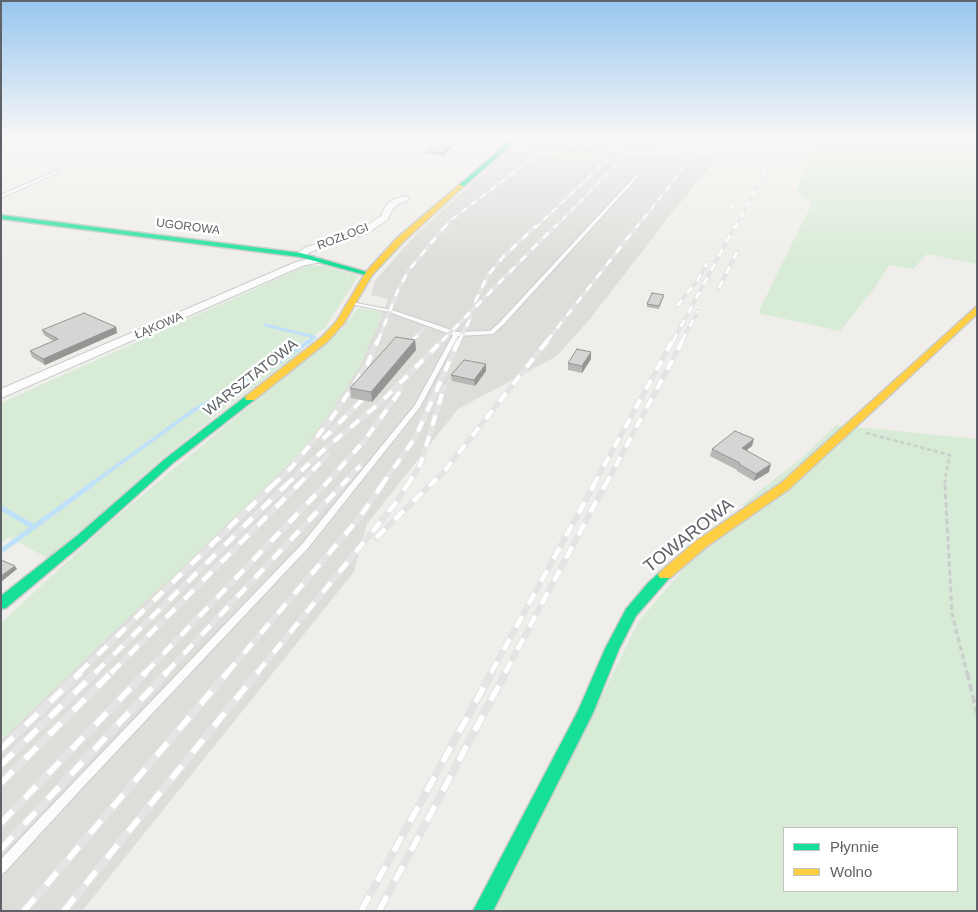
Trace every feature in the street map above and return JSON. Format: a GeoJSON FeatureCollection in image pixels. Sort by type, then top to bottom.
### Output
{"type":"FeatureCollection","features":[{"type":"Feature","properties":{"kind":"street","name":"WARSZTATOWA"},"geometry":{"type":"LineString","coordinates":[[1,604],[82,538],[169,460],[312,350],[340,323],[369,274],[399,241],[466,182]]}},
{"type":"Feature","properties":{"kind":"street","name":"ROZŁOGI"},"geometry":{"type":"LineString","coordinates":[[301,255],[307,250],[365,231],[385,217],[388,209],[395,202],[405,198]]}},
{"type":"Feature","properties":{"kind":"street","name":"UGOROWA"},"geometry":{"type":"LineString","coordinates":[[1,217],[301,255],[369,274]]}},
{"type":"Feature","properties":{"kind":"street","name":"ŁĄKOWA"},"geometry":{"type":"LineString","coordinates":[[1,394],[299,264],[317,260]]}},
{"type":"Feature","properties":{"kind":"street","name":"TOWAROWA"},"geometry":{"type":"LineString","coordinates":[[483,911],[585,713],[612,649],[631,613],[653,586],[685,558],[784,486],[977,309]]}},
{"type":"Feature","properties":{"kind":"lane"},"geometry":{"type":"LineString","coordinates":[[1,197],[36,182]]}},
{"type":"Feature","properties":{"kind":"lane"},"geometry":{"type":"LineString","coordinates":[[353,302],[390,311],[456,334],[491,333],[632,182]]}},
{"type":"Feature","properties":{"kind":"lane"},"geometry":{"type":"LineString","coordinates":[[1,868],[305,546],[418,406],[456,334]]}},
{"type":"Feature","properties":{"kind":"path"},"geometry":{"type":"LineString","coordinates":[[849,428],[950,455],[945,478],[952,614],[977,713]]}},
{"type":"Feature","properties":{"kind":"shaded area"},"geometry":{"type":"Polygon","coordinates":[[[474,182],[698,182],[589,320],[557,356],[458,409],[367,524],[354,572],[82,911],[1,911],[1,739],[380,320],[388,299],[371,295],[375,281],[415,235],[474,182]]]}},
{"type":"Feature","properties":{"kind":"green space"},"geometry":{"type":"Polygon","coordinates":[[[800,182],[977,182],[977,264],[927,254],[913,269],[889,265],[876,286],[840,331],[758,313],[812,203],[796,192],[800,182]]]}},
{"type":"Feature","properties":{"kind":"green space"},"geometry":{"type":"Polygon","coordinates":[[[306,266],[324,266],[358,276],[325,328],[295,347],[302,351],[225,408],[156,464],[49,559],[9,537],[1,543],[1,403],[306,266]]]}},
{"type":"Feature","properties":{"kind":"green space"},"geometry":{"type":"Polygon","coordinates":[[[358,308],[383,312],[361,364],[328,417],[292,462],[1,740],[1,623],[109,523],[341,330],[358,308]]]}},
{"type":"Feature","properties":{"kind":"green space"},"geometry":{"type":"Polygon","coordinates":[[[836,425],[977,439],[977,911],[495,911],[639,621],[693,558],[757,512],[742,505],[804,456],[836,425]]]}},
{"type":"Feature","properties":{"kind":"building"},"geometry":{"type":"Polygon","coordinates":[[[652,293],[664,295],[659,306],[647,304],[652,293]]]}},
{"type":"Feature","properties":{"kind":"building"},"geometry":{"type":"Polygon","coordinates":[[[84,313],[116,327],[43,359],[30,351],[58,339],[42,330],[84,313]]]}},
{"type":"Feature","properties":{"kind":"building"},"geometry":{"type":"Polygon","coordinates":[[[396,337],[415,340],[371,392],[350,388],[396,337]]]}},
{"type":"Feature","properties":{"kind":"building"},"geometry":{"type":"Polygon","coordinates":[[[577,349],[591,352],[582,366],[568,363],[577,349]]]}},
{"type":"Feature","properties":{"kind":"building"},"geometry":{"type":"Polygon","coordinates":[[[464,360],[486,364],[474,380],[451,375],[464,360]]]}},
{"type":"Feature","properties":{"kind":"building"},"geometry":{"type":"Polygon","coordinates":[[[735,431],[754,439],[742,448],[771,464],[756,474],[740,463],[712,449],[735,431]]]}},
{"type":"Feature","properties":{"kind":"building"},"geometry":{"type":"Polygon","coordinates":[[[1,560],[15,566],[1,576],[1,560]]]}},
{"type":"Feature","properties":{"kind":"waterway"},"geometry":{"type":"LineString","coordinates":[[265,325],[315,337],[309,341]]}},
{"type":"Feature","properties":{"kind":"waterway"},"geometry":{"type":"LineString","coordinates":[[89,486],[194,410],[273,366],[311,340]]}},
{"type":"Feature","properties":{"kind":"waterway"},"geometry":{"type":"LineString","coordinates":[[34,527],[91,485]]}},
{"type":"Feature","properties":{"kind":"waterway"},"geometry":{"type":"LineString","coordinates":[[1,508],[34,527]]}},
{"type":"Feature","properties":{"kind":"waterway"},"geometry":{"type":"LineString","coordinates":[[1,551],[34,527]]}},
{"type":"Feature","properties":{"kind":"railway"},"geometry":{"type":"LineString","coordinates":[[444,228],[451,220],[502,182]]}},
{"type":"Feature","properties":{"kind":"railway"},"geometry":{"type":"LineString","coordinates":[[535,228],[584,182]]}},
{"type":"Feature","properties":{"kind":"railway"},"geometry":{"type":"LineString","coordinates":[[554,228],[600,182]]}},
{"type":"Feature","properties":{"kind":"railway"},"geometry":{"type":"LineString","coordinates":[[636,228],[673,182]]}},
{"type":"Feature","properties":{"kind":"railway"},"geometry":{"type":"LineString","coordinates":[[735,228],[760,182]]}},
{"type":"Feature","properties":{"kind":"railway"},"geometry":{"type":"LineString","coordinates":[[731,208],[734,202]]}},
{"type":"Feature","properties":{"kind":"railway"},"geometry":{"type":"LineString","coordinates":[[378,341],[398,290],[409,270],[445,226]]}},
{"type":"Feature","properties":{"kind":"railway"},"geometry":{"type":"LineString","coordinates":[[475,302],[488,275],[503,257],[536,226]]}},
{"type":"Feature","properties":{"kind":"railway"},"geometry":{"type":"LineString","coordinates":[[442,341],[555,226]]}},
{"type":"Feature","properties":{"kind":"railway"},"geometry":{"type":"LineString","coordinates":[[547,341],[637,226]]}},
{"type":"Feature","properties":{"kind":"railway"},"geometry":{"type":"LineString","coordinates":[[673,341],[735,226]]}},
{"type":"Feature","properties":{"kind":"railway"},"geometry":{"type":"LineString","coordinates":[[719,288],[737,252]]}},
{"type":"Feature","properties":{"kind":"railway"},"geometry":{"type":"LineString","coordinates":[[677,306],[697,281],[707,263]]}},
{"type":"Feature","properties":{"kind":"railway"},"geometry":{"type":"LineString","coordinates":[[682,341],[698,311]]}},
{"type":"Feature","properties":{"kind":"railway"},"geometry":{"type":"LineString","coordinates":[[459,341],[471,317]]}},
{"type":"Feature","properties":{"kind":"railway"},"geometry":{"type":"LineString","coordinates":[[412,341],[423,329]]}},
{"type":"Feature","properties":{"kind":"railway"},"geometry":{"type":"LineString","coordinates":[[272,486],[291,468],[329,422],[367,365],[378,340]]}},
{"type":"Feature","properties":{"kind":"railway"},"geometry":{"type":"LineString","coordinates":[[406,348],[413,340]]}},
{"type":"Feature","properties":{"kind":"railway"},"geometry":{"type":"LineString","coordinates":[[381,486],[415,438],[459,340]]}},
{"type":"Feature","properties":{"kind":"railway"},"geometry":{"type":"LineString","coordinates":[[429,486],[443,473],[548,340]]}},
{"type":"Feature","properties":{"kind":"railway"},"geometry":{"type":"LineString","coordinates":[[593,486],[673,340]]}},
{"type":"Feature","properties":{"kind":"railway"},"geometry":{"type":"LineString","coordinates":[[605,486],[683,340]]}},
{"type":"Feature","properties":{"kind":"railway"},"geometry":{"type":"LineString","coordinates":[[285,486],[327,447],[381,402],[442,341]]}},
{"type":"Feature","properties":{"kind":"railway"},"geometry":{"type":"LineString","coordinates":[[407,486],[421,463],[444,387]]}},
{"type":"Feature","properties":{"kind":"railway"},"geometry":{"type":"LineString","coordinates":[[324,486],[364,441],[401,390]]}},
{"type":"Feature","properties":{"kind":"railway"},"geometry":{"type":"LineString","coordinates":[[323,439],[362,400]]}},
{"type":"Feature","properties":{"kind":"railway"},"geometry":{"type":"LineString","coordinates":[[298,485],[328,455]]}},
{"type":"Feature","properties":{"kind":"railway"},"geometry":{"type":"LineString","coordinates":[[341,486],[360,466]]}},
{"type":"Feature","properties":{"kind":"railway"},"geometry":{"type":"LineString","coordinates":[[79,673],[273,485]]}},
{"type":"Feature","properties":{"kind":"railway"},"geometry":{"type":"LineString","coordinates":[[95,673],[286,485]]}},
{"type":"Feature","properties":{"kind":"railway"},"geometry":{"type":"LineString","coordinates":[[111,673],[298,485]]}},
{"type":"Feature","properties":{"kind":"railway"},"geometry":{"type":"LineString","coordinates":[[145,673],[325,485]]}},
{"type":"Feature","properties":{"kind":"railway"},"geometry":{"type":"LineString","coordinates":[[166,673],[342,485]]}},
{"type":"Feature","properties":{"kind":"railway"},"geometry":{"type":"LineString","coordinates":[[227,673],[360,517],[382,485]]}},
{"type":"Feature","properties":{"kind":"railway"},"geometry":{"type":"LineString","coordinates":[[257,673],[399,499],[407,485]]}},
{"type":"Feature","properties":{"kind":"railway"},"geometry":{"type":"LineString","coordinates":[[376,538],[430,485]]}},
{"type":"Feature","properties":{"kind":"railway"},"geometry":{"type":"LineString","coordinates":[[491,673],[594,485]]}},
{"type":"Feature","properties":{"kind":"railway"},"geometry":{"type":"LineString","coordinates":[[505,673],[605,485]]}},
{"type":"Feature","properties":{"kind":"railway"},"geometry":{"type":"LineString","coordinates":[[1,749],[81,672]]}},
{"type":"Feature","properties":{"kind":"railway"},"geometry":{"type":"LineString","coordinates":[[1,765],[96,672]]}},
{"type":"Feature","properties":{"kind":"railway"},"geometry":{"type":"LineString","coordinates":[[1,823],[146,672]]}},
{"type":"Feature","properties":{"kind":"railway"},"geometry":{"type":"LineString","coordinates":[[1,849],[167,672]]}},
{"type":"Feature","properties":{"kind":"railway"},"geometry":{"type":"LineString","coordinates":[[24,911],[228,672]]}},
{"type":"Feature","properties":{"kind":"railway"},"geometry":{"type":"LineString","coordinates":[[64,911],[258,672]]}},
{"type":"Feature","properties":{"kind":"railway"},"geometry":{"type":"LineString","coordinates":[[361,911],[492,672]]}},
{"type":"Feature","properties":{"kind":"railway"},"geometry":{"type":"LineString","coordinates":[[379,911],[506,672]]}},
{"type":"Feature","properties":{"kind":"railway"},"geometry":{"type":"LineString","coordinates":[[1,783],[111,673]]}},
{"type":"Feature","properties":{"kind":"traffic: fast"},"geometry":{"type":"LineString","coordinates":[[461,186],[466,182]]}},
{"type":"Feature","properties":{"kind":"traffic: fast"},"geometry":{"type":"LineString","coordinates":[[1,217],[301,255],[369,274]]}},
{"type":"Feature","properties":{"kind":"traffic: fast"},"geometry":{"type":"LineString","coordinates":[[1,604],[82,538],[169,461],[250,398]]}},
{"type":"Feature","properties":{"kind":"traffic: fast"},"geometry":{"type":"LineString","coordinates":[[483,911],[585,713],[612,649],[631,613],[653,586],[665,575]]}},
{"type":"Feature","properties":{"kind":"traffic: slow"},"geometry":{"type":"LineString","coordinates":[[250,398],[325,339],[340,323],[369,274],[399,241],[461,186]]}},
{"type":"Feature","properties":{"kind":"traffic: slow"},"geometry":{"type":"LineString","coordinates":[[665,575],[701,544],[785,486],[977,309]]}}]}
